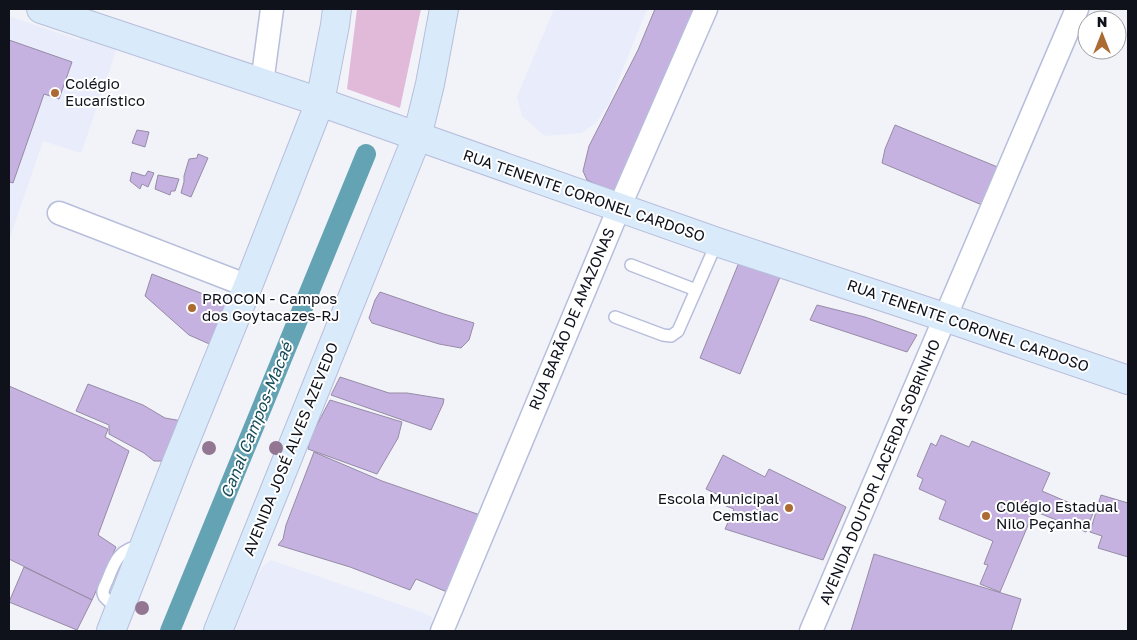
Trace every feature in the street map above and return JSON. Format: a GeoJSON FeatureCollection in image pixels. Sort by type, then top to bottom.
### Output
{"type":"FeatureCollection","features":[{"type":"Feature","properties":{"kind":"main road","name":"RUA TENENTE CORONEL CARDOSO"},"geometry":{"type":"LineString","coordinates":[[41,9],[78,15],[262,83],[619,208],[1128,380]]}},
{"type":"Feature","properties":{"kind":"main road"},"geometry":{"type":"LineString","coordinates":[[115,621],[320,102],[335,25],[336,9]]}},
{"type":"Feature","properties":{"kind":"main road","name":"AVENIDA JOSÉ ALVES AZEVEDO"},"geometry":{"type":"LineString","coordinates":[[218,631],[417,137],[430,84],[444,9]]}},
{"type":"Feature","properties":{"kind":"street"},"geometry":{"type":"LineString","coordinates":[[262,83],[272,9]]}},
{"type":"Feature","properties":{"kind":"street","name":"RUA BARÃO DE AMAZONAS"},"geometry":{"type":"LineString","coordinates":[[442,631],[619,208],[706,9]]}},
{"type":"Feature","properties":{"kind":"street","name":"AVENIDA DOUTOR LACERDA SOBRINHO"},"geometry":{"type":"LineString","coordinates":[[811,631],[947,318],[1078,9]]}},
{"type":"Feature","properties":{"kind":"street"},"geometry":{"type":"LineString","coordinates":[[59,213],[248,286]]}},
{"type":"Feature","properties":{"kind":"lane"},"geometry":{"type":"LineString","coordinates":[[615,317],[663,336],[671,336],[678,331],[717,242]]}},
{"type":"Feature","properties":{"kind":"lane"},"geometry":{"type":"LineString","coordinates":[[631,265],[696,290]]}},
{"type":"Feature","properties":{"kind":"shaded area"},"geometry":{"type":"Polygon","coordinates":[[[357,9],[421,9],[400,108],[347,89],[357,9]]]}},
{"type":"Feature","properties":{"kind":"shaded area"},"geometry":{"type":"Polygon","coordinates":[[[554,9],[647,9],[609,103],[596,123],[581,133],[545,136],[522,116],[517,97],[554,9]]]}},
{"type":"Feature","properties":{"kind":"shaded area","name":"Colégio Eucarístico"},"geometry":{"type":"Polygon","coordinates":[[[9,16],[79,40],[82,33],[118,45],[81,153],[43,141],[9,240],[9,16]]]}},
{"type":"Feature","properties":{"kind":"shaded area"},"geometry":{"type":"Polygon","coordinates":[[[271,560],[424,613],[432,617],[431,627],[428,631],[235,631],[256,578],[263,566],[271,560]]]}},
{"type":"Feature","properties":{"kind":"building"},"geometry":{"type":"Polygon","coordinates":[[[655,9],[702,9],[620,191],[611,191],[587,180],[583,171],[589,146],[638,50],[655,9]]]}},
{"type":"Feature","properties":{"kind":"building"},"geometry":{"type":"Polygon","coordinates":[[[9,40],[72,62],[59,99],[44,94],[13,183],[10,182],[9,185],[9,40]]]}},
{"type":"Feature","properties":{"kind":"building"},"geometry":{"type":"Polygon","coordinates":[[[895,125],[1000,168],[982,205],[882,163],[885,149],[895,125]]]}},
{"type":"Feature","properties":{"kind":"building"},"geometry":{"type":"Polygon","coordinates":[[[137,130],[149,132],[145,147],[132,143],[137,130]]]}},
{"type":"Feature","properties":{"kind":"building"},"geometry":{"type":"Polygon","coordinates":[[[198,154],[208,158],[191,197],[181,193],[189,159],[197,158],[198,154]]]}},
{"type":"Feature","properties":{"kind":"building"},"geometry":{"type":"Polygon","coordinates":[[[148,171],[154,173],[148,187],[142,184],[140,189],[130,181],[132,172],[145,176],[148,171]]]}},
{"type":"Feature","properties":{"kind":"building"},"geometry":{"type":"Polygon","coordinates":[[[158,175],[179,179],[175,191],[171,191],[170,195],[155,189],[158,175]]]}},
{"type":"Feature","properties":{"kind":"building"},"geometry":{"type":"Polygon","coordinates":[[[740,260],[780,277],[740,374],[700,358],[740,260]]]}},
{"type":"Feature","properties":{"kind":"building","name":"PROCON - Campos dos Goytacazes-RJ"},"geometry":{"type":"Polygon","coordinates":[[[152,274],[229,304],[214,346],[189,335],[145,296],[152,274]]]}},
{"type":"Feature","properties":{"kind":"building"},"geometry":{"type":"Polygon","coordinates":[[[380,292],[474,323],[469,340],[461,348],[439,344],[372,323],[369,318],[380,292]]]}},
{"type":"Feature","properties":{"kind":"building"},"geometry":{"type":"Polygon","coordinates":[[[817,305],[865,317],[917,335],[907,352],[810,320],[817,305]]]}},
{"type":"Feature","properties":{"kind":"building"},"geometry":{"type":"Polygon","coordinates":[[[340,377],[389,393],[407,393],[444,399],[443,404],[431,430],[331,395],[340,377]]]}},
{"type":"Feature","properties":{"kind":"building"},"geometry":{"type":"Polygon","coordinates":[[[88,384],[143,405],[165,418],[182,421],[166,461],[154,461],[144,453],[109,434],[109,425],[76,411],[88,384]]]}},
{"type":"Feature","properties":{"kind":"building"},"geometry":{"type":"Polygon","coordinates":[[[9,386],[108,429],[105,437],[129,451],[98,535],[116,547],[92,600],[9,559],[9,386]]]}},
{"type":"Feature","properties":{"kind":"building"},"geometry":{"type":"Polygon","coordinates":[[[330,400],[402,422],[398,438],[377,474],[308,449],[311,436],[330,400]]]}},
{"type":"Feature","properties":{"kind":"building","name":"C0légio Estadual Nilo Peçanha"},"geometry":{"type":"Polygon","coordinates":[[[941,435],[969,447],[972,441],[1050,473],[1042,491],[1093,513],[1086,532],[1034,511],[1000,592],[980,584],[988,565],[984,564],[993,541],[939,519],[946,501],[919,489],[923,479],[917,476],[931,443],[936,446],[941,435]]]}},
{"type":"Feature","properties":{"kind":"building"},"geometry":{"type":"Polygon","coordinates":[[[314,452],[382,481],[483,516],[447,592],[416,579],[410,590],[350,567],[278,545],[283,539],[286,525],[314,452]]]}},
{"type":"Feature","properties":{"kind":"building","name":"Escola Municipal Cemstiac"},"geometry":{"type":"Polygon","coordinates":[[[723,455],[765,477],[769,469],[846,507],[823,560],[725,529],[734,509],[726,506],[727,499],[706,489],[723,455]]]}},
{"type":"Feature","properties":{"kind":"building"},"geometry":{"type":"Polygon","coordinates":[[[1101,495],[1128,503],[1128,557],[1098,548],[1102,536],[1090,532],[1101,495]]]}},
{"type":"Feature","properties":{"kind":"building"},"geometry":{"type":"Polygon","coordinates":[[[874,554],[1021,599],[1011,631],[851,631],[874,554]]]}},
{"type":"Feature","properties":{"kind":"building"},"geometry":{"type":"Polygon","coordinates":[[[24,567],[92,600],[77,630],[9,602],[24,567]]]}},
{"type":"Feature","properties":{"kind":"waterway","name":"Canal Campos-Macaé"},"geometry":{"type":"LineString","coordinates":[[170,631],[366,154]]}},
{"type":"Feature","properties":{"kind":"place","name":"Colégio Eucarístico"},"geometry":{"type":"Point","coordinates":[55,93]}},
{"type":"Feature","properties":{"kind":"place","name":"PROCON - Campos dos Goytacazes-RJ"},"geometry":{"type":"Point","coordinates":[192,308]}},
{"type":"Feature","properties":{"kind":"place","name":"Escola Municipal Cemstiac"},"geometry":{"type":"Point","coordinates":[789,508]}},
{"type":"Feature","properties":{"kind":"place","name":"C0légio Estadual Nilo Peçanha"},"geometry":{"type":"Point","coordinates":[986,516]}}]}
